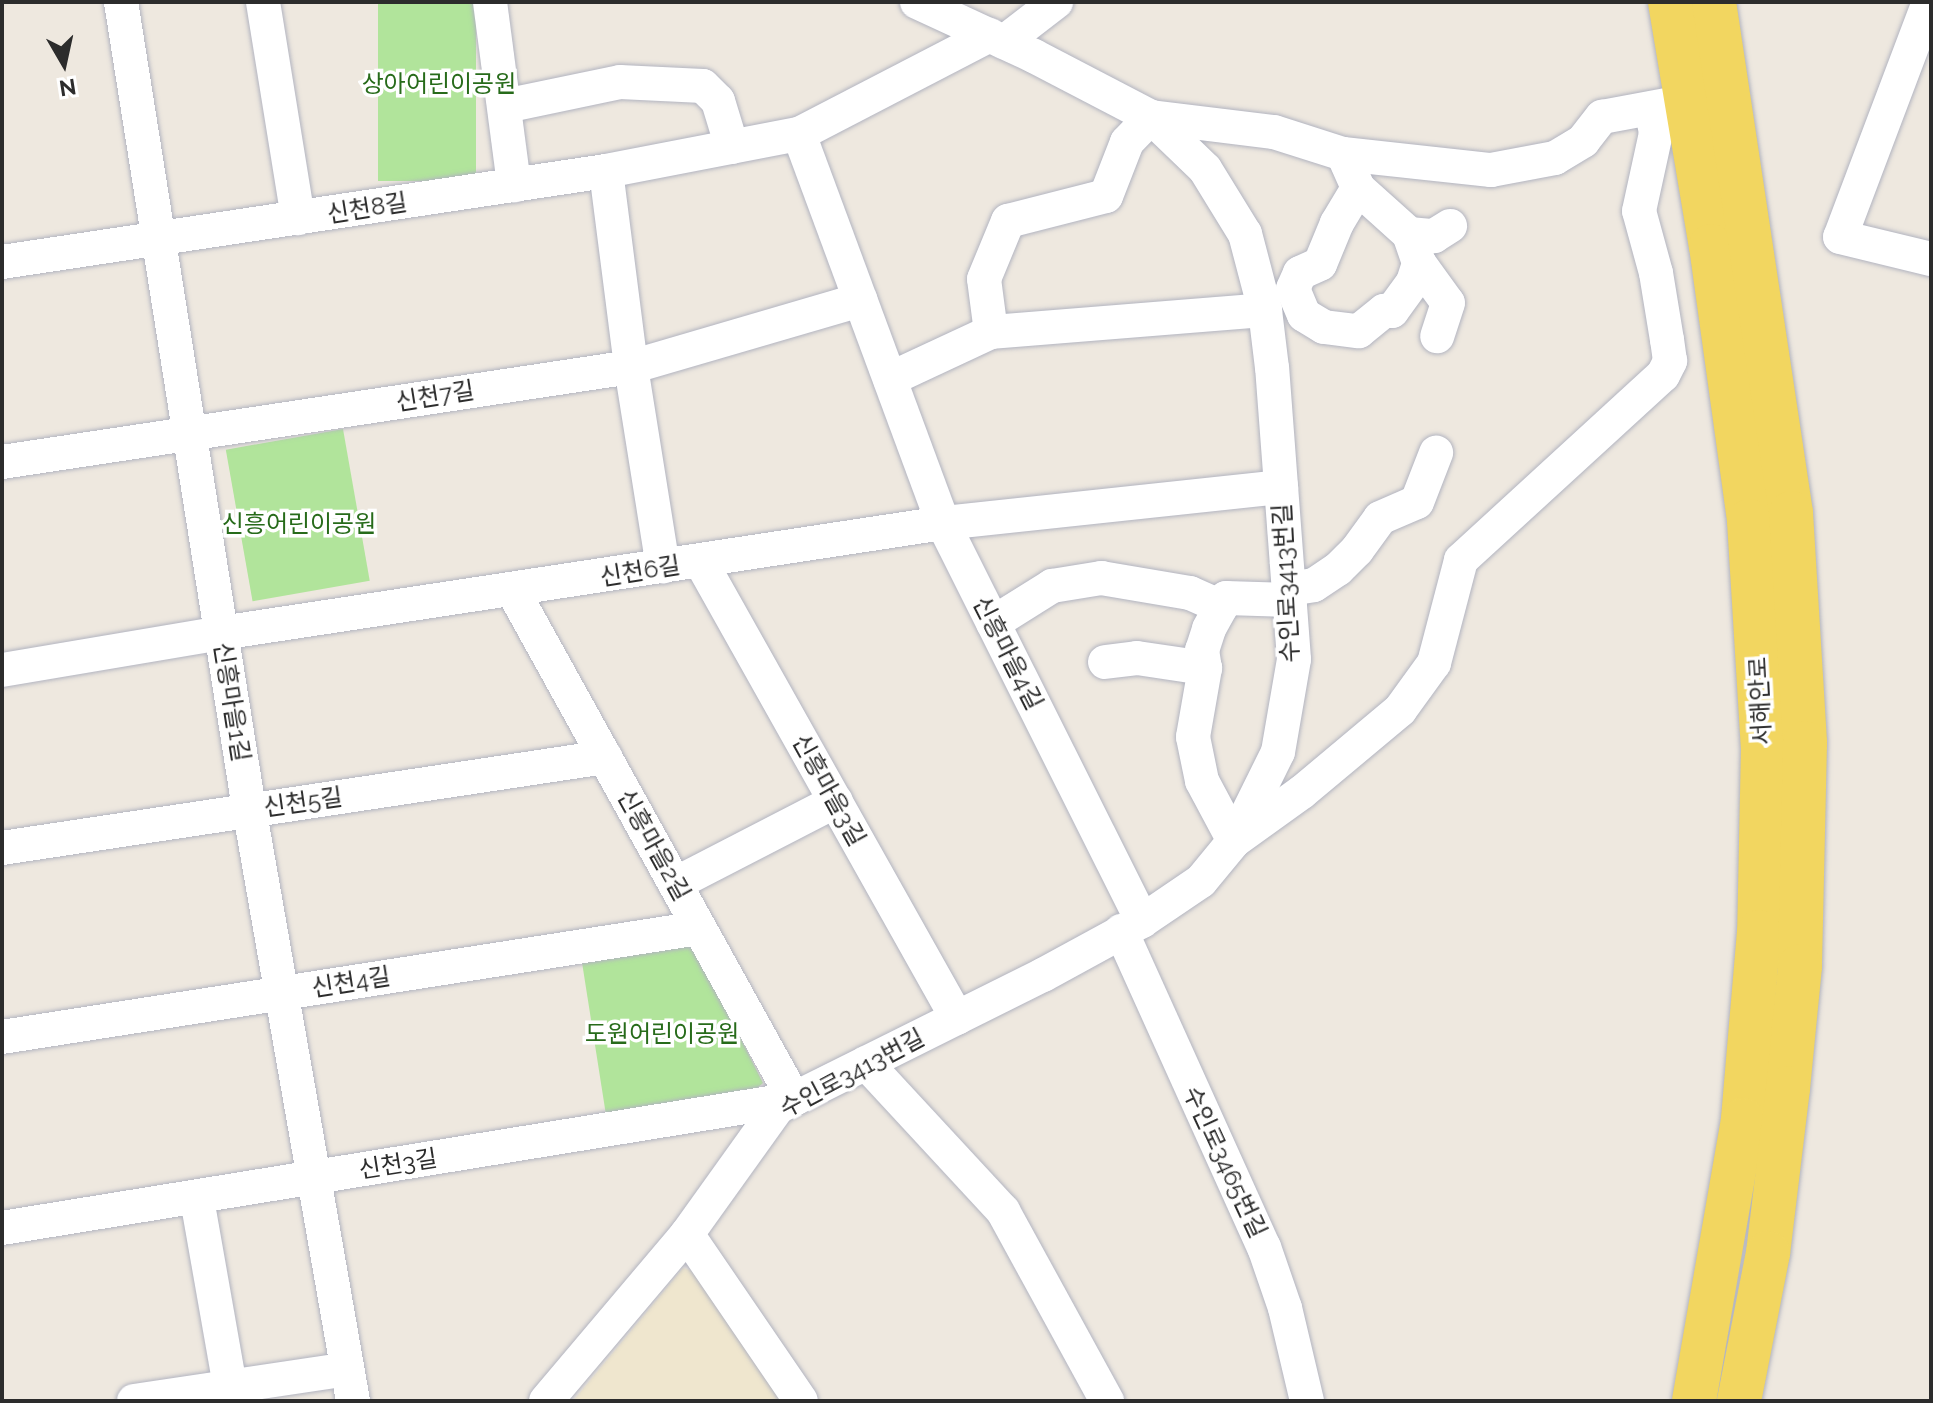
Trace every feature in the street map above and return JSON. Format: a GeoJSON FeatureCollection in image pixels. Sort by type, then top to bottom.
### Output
{"type":"FeatureCollection","features":[{"type":"Feature","properties":{"kind":"main road","name":"서해안로"},"geometry":{"type":"LineString","coordinates":[[1670,2],[1669,104],[1749,521],[1763,747],[1759,932],[1743,1120],[1694,1401]]}},
{"type":"Feature","properties":{"kind":"main road","name":"서해안로"},"geometry":{"type":"LineString","coordinates":[[1714,2],[1791,513],[1805,743],[1800,966],[1788,1088],[1768,1253],[1739,1401]]}},
{"type":"Feature","properties":{"kind":"street","name":"신흥마을1길"},"geometry":{"type":"LineString","coordinates":[[121,2],[250,810],[350,1385]]}},
{"type":"Feature","properties":{"kind":"street"},"geometry":{"type":"LineString","coordinates":[[263,2],[298,218]]}},
{"type":"Feature","properties":{"kind":"street"},"geometry":{"type":"LineString","coordinates":[[490,2],[514,185]]}},
{"type":"Feature","properties":{"kind":"street","name":"수인로3413번길"},"geometry":{"type":"LineString","coordinates":[[546,1401],[687,1234],[778,1107],[957,1018],[1131,926],[1201,881],[1234,841],[1278,752],[1294,659],[1265,310],[1245,234],[1205,169],[1151,117],[917,2]]}},
{"type":"Feature","properties":{"kind":"street","name":"신천8길"},"geometry":{"type":"LineString","coordinates":[[2,262],[606,171],[799,134],[997,39],[1056,2]]}},
{"type":"Feature","properties":{"kind":"street"},"geometry":{"type":"LineString","coordinates":[[1929,2],[1840,237],[1931,259]]}},
{"type":"Feature","properties":{"kind":"street"},"geometry":{"type":"LineString","coordinates":[[505,106],[620,82],[703,86],[718,101],[732,147]]}},
{"type":"Feature","properties":{"kind":"street"},"geometry":{"type":"LineString","coordinates":[[991,332],[984,279],[1008,221],[1106,196],[1127,142],[1151,117],[1274,132],[1343,154],[1491,170],[1555,158],[1583,141],[1602,117],[1669,104]]}},
{"type":"Feature","properties":{"kind":"street"},"geometry":{"type":"LineString","coordinates":[[1436,453],[1417,502],[1380,518],[1357,550],[1314,585],[1289,594],[1226,598],[1209,629],[1202,650],[1205,668],[1193,737],[1202,781],[1234,841],[1302,792],[1400,710],[1434,663],[1461,560],[1663,375],[1670,361],[1667,340],[1656,273],[1639,211],[1656,133],[1669,104]]}},
{"type":"Feature","properties":{"kind":"street","name":"신흥마을4길"},"geometry":{"type":"LineString","coordinates":[[799,134],[943,523],[993,623],[1131,926]]}},
{"type":"Feature","properties":{"kind":"street"},"geometry":{"type":"LineString","coordinates":[[1343,154],[1358,188],[1414,248],[1461,306],[1437,336]]}},
{"type":"Feature","properties":{"kind":"street"},"geometry":{"type":"LineString","coordinates":[[606,171],[631,367],[663,566]]}},
{"type":"Feature","properties":{"kind":"street"},"geometry":{"type":"LineString","coordinates":[[1358,188],[1337,223],[1320,264],[1300,273],[1293,289],[1304,315],[1324,327],[1359,331],[1384,311],[1392,311],[1413,282],[1414,248]]}},
{"type":"Feature","properties":{"kind":"street"},"geometry":{"type":"LineString","coordinates":[[1414,248],[1450,226]]}},
{"type":"Feature","properties":{"kind":"street","name":"신천7길"},"geometry":{"type":"LineString","coordinates":[[2,462],[631,367],[860,300]]}},
{"type":"Feature","properties":{"kind":"street"},"geometry":{"type":"LineString","coordinates":[[890,379],[991,332],[1265,310]]}},
{"type":"Feature","properties":{"kind":"street","name":"신천6길"},"geometry":{"type":"LineString","coordinates":[[2,670],[221,633],[513,591],[943,523],[1281,487]]}},
{"type":"Feature","properties":{"kind":"street","name":"신흥마을3길"},"geometry":{"type":"LineString","coordinates":[[701,562],[957,1018]]}},
{"type":"Feature","properties":{"kind":"street"},"geometry":{"type":"LineString","coordinates":[[993,623],[1052,586],[1101,578],[1190,593],[1221,607]]}},
{"type":"Feature","properties":{"kind":"street","name":"신흥마을2길"},"geometry":{"type":"LineString","coordinates":[[513,591],[794,1099]]}},
{"type":"Feature","properties":{"kind":"street"},"geometry":{"type":"LineString","coordinates":[[1105,662],[1137,658],[1205,668]]}},
{"type":"Feature","properties":{"kind":"street","name":"신천5길"},"geometry":{"type":"LineString","coordinates":[[2,848],[605,757]]}},
{"type":"Feature","properties":{"kind":"street"},"geometry":{"type":"LineString","coordinates":[[675,884],[836,801]]}},
{"type":"Feature","properties":{"kind":"street","name":"수인로3465번길"},"geometry":{"type":"LineString","coordinates":[[1131,926],[1264,1247],[1285,1308],[1307,1401]]}},
{"type":"Feature","properties":{"kind":"street","name":"신천4길"},"geometry":{"type":"LineString","coordinates":[[2,1037],[699,928]]}},
{"type":"Feature","properties":{"kind":"street"},"geometry":{"type":"LineString","coordinates":[[866,1063],[1003,1211],[1107,1401]]}},
{"type":"Feature","properties":{"kind":"street","name":"신천3길"},"geometry":{"type":"LineString","coordinates":[[9,1220],[197,1199],[794,1099]]}},
{"type":"Feature","properties":{"kind":"street"},"geometry":{"type":"LineString","coordinates":[[197,1199],[230,1387]]}},
{"type":"Feature","properties":{"kind":"street"},"geometry":{"type":"LineString","coordinates":[[687,1234],[801,1401]]}},
{"type":"Feature","properties":{"kind":"street"},"geometry":{"type":"LineString","coordinates":[[134,1401],[230,1387],[350,1385]]}},
{"type":"Feature","properties":{"kind":"shaded area"},"geometry":{"type":"Polygon","coordinates":[[[683,1268],[711,1277],[791,1401],[573,1401],[683,1268]]]}},
{"type":"Feature","properties":{"kind":"green space","name":"상아어린이공원"},"geometry":{"type":"Polygon","coordinates":[[[378,2],[476,2],[476,181],[378,181],[378,2]]]}},
{"type":"Feature","properties":{"kind":"green space","name":"신흥어린이공원"},"geometry":{"type":"Polygon","coordinates":[[[343,429],[370,581],[253,601],[226,450],[343,429]]]}},
{"type":"Feature","properties":{"kind":"green space","name":"도원어린이공원"},"geometry":{"type":"Polygon","coordinates":[[[672,938],[696,949],[763,1083],[748,1096],[606,1115],[581,956],[672,938]]]}}]}
